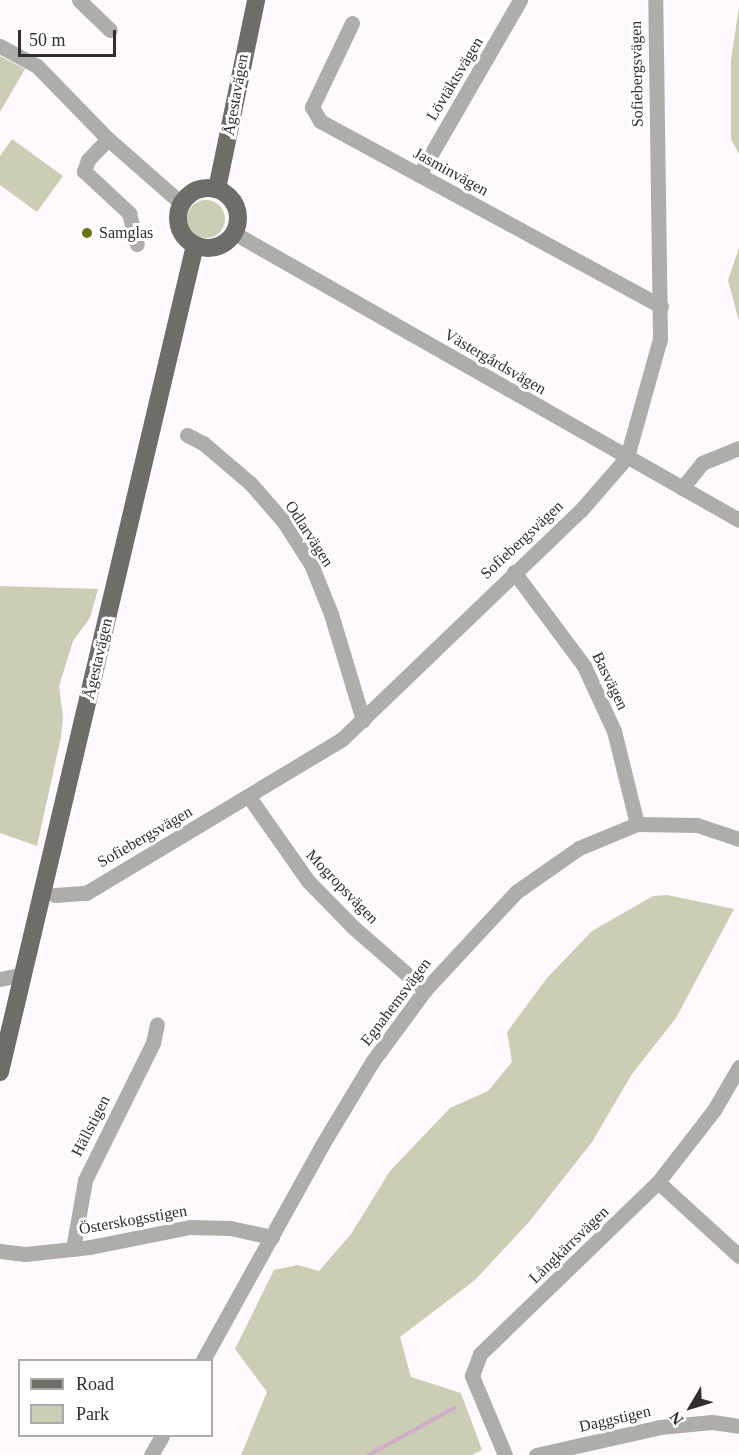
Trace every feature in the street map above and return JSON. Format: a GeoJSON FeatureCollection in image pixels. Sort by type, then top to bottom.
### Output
{"type":"FeatureCollection","features":[{"type":"Feature","properties":{"kind":"main road","name":"Ågestavägen"},"geometry":{"type":"LineString","coordinates":[[217,189],[256,0]]}},
{"type":"Feature","properties":{"kind":"main road"},"geometry":{"type":"LineString","coordinates":[[196,189],[217,189],[233,202],[238,224],[234,234],[214,249],[195,245],[184,238],[179,227],[177,213],[196,189]]}},
{"type":"Feature","properties":{"kind":"main road","name":"Ågestavägen"},"geometry":{"type":"LineString","coordinates":[[0,1072],[195,245]]}},
{"type":"Feature","properties":{"kind":"street"},"geometry":{"type":"LineString","coordinates":[[79,0],[110,30]]}},
{"type":"Feature","properties":{"kind":"street","name":"Lövtäktsvägen"},"geometry":{"type":"LineString","coordinates":[[419,175],[520,0]]}},
{"type":"Feature","properties":{"kind":"street","name":"Sofiebergsvägen"},"geometry":{"type":"LineString","coordinates":[[55,895],[86,893],[341,740],[581,510],[627,457],[655,365],[661,306],[655,0]]}},
{"type":"Feature","properties":{"kind":"street","name":"Jasminvägen"},"geometry":{"type":"LineString","coordinates":[[352,23],[315,100],[315,114],[320,121],[661,306]]}},
{"type":"Feature","properties":{"kind":"street"},"geometry":{"type":"LineString","coordinates":[[0,46],[37,66],[108,138],[182,204]]}},
{"type":"Feature","properties":{"kind":"street"},"geometry":{"type":"LineString","coordinates":[[108,138],[88,160],[84,171],[129,213],[137,244]]}},
{"type":"Feature","properties":{"kind":"street","name":"Västergårdsvägen"},"geometry":{"type":"LineString","coordinates":[[234,234],[739,520]]}},
{"type":"Feature","properties":{"kind":"street","name":"Odlarvägen"},"geometry":{"type":"LineString","coordinates":[[187,435],[203,443],[251,484],[284,522],[311,564],[331,614],[363,720]]}},
{"type":"Feature","properties":{"kind":"street"},"geometry":{"type":"LineString","coordinates":[[682,488],[702,463],[739,448]]}},
{"type":"Feature","properties":{"kind":"street","name":"Basvägen"},"geometry":{"type":"LineString","coordinates":[[514,572],[584,666],[614,731],[637,824]]}},
{"type":"Feature","properties":{"kind":"street","name":"Mogropsvägen"},"geometry":{"type":"LineString","coordinates":[[249,797],[308,881],[353,927],[425,990]]}},
{"type":"Feature","properties":{"kind":"street","name":"Egnahemsvägen"},"geometry":{"type":"LineString","coordinates":[[204,1359],[372,1062],[425,990],[533,877],[579,848],[637,824],[697,825],[739,839]]}},
{"type":"Feature","properties":{"kind":"street"},"geometry":{"type":"LineString","coordinates":[[0,979],[23,975]]}},
{"type":"Feature","properties":{"kind":"street","name":"Hällstigen"},"geometry":{"type":"LineString","coordinates":[[73,1249],[85,1180],[153,1043],[157,1024]]}},
{"type":"Feature","properties":{"kind":"street","name":"Långkärrsvägen"},"geometry":{"type":"LineString","coordinates":[[505,1455],[472,1376],[480,1354],[658,1182],[714,1110],[739,1067]]}},
{"type":"Feature","properties":{"kind":"street"},"geometry":{"type":"LineString","coordinates":[[658,1182],[739,1256]]}},
{"type":"Feature","properties":{"kind":"street","name":"Österskogsstigen"},"geometry":{"type":"LineString","coordinates":[[0,1251],[73,1249],[190,1227],[230,1228],[272,1237]]}},
{"type":"Feature","properties":{"kind":"street","name":"Daggstigen"},"geometry":{"type":"LineString","coordinates":[[536,1455],[660,1426],[712,1422],[739,1426]]}},
{"type":"Feature","properties":{"kind":"street"},"geometry":{"type":"LineString","coordinates":[[151,1455],[161,1437]]}},
{"type":"Feature","properties":{"kind":"green space"},"geometry":{"type":"Polygon","coordinates":[[[739,7],[739,154],[731,139],[731,60],[739,7]]]}},
{"type":"Feature","properties":{"kind":"green space"},"geometry":{"type":"Polygon","coordinates":[[[0,56],[25,69],[0,112],[0,56]]]}},
{"type":"Feature","properties":{"kind":"green space"},"geometry":{"type":"Polygon","coordinates":[[[12,139],[63,176],[37,212],[0,185],[0,156],[12,139]]]}},
{"type":"Feature","properties":{"kind":"green space"},"geometry":{"type":"Polygon","coordinates":[[[206,200],[219,206],[225,219],[219,232],[206,238],[193,232],[187,219],[193,206],[206,200]]]}},
{"type":"Feature","properties":{"kind":"green space"},"geometry":{"type":"Polygon","coordinates":[[[739,248],[739,321],[728,280],[739,248]]]}},
{"type":"Feature","properties":{"kind":"green space"},"geometry":{"type":"Polygon","coordinates":[[[0,586],[98,589],[90,618],[73,641],[59,686],[63,717],[61,737],[37,846],[0,833],[0,586]]]}},
{"type":"Feature","properties":{"kind":"green space"},"geometry":{"type":"Polygon","coordinates":[[[667,895],[734,909],[676,1018],[632,1074],[592,1142],[529,1222],[475,1280],[400,1337],[411,1377],[461,1393],[482,1450],[472,1455],[241,1455],[267,1392],[235,1349],[274,1270],[298,1265],[319,1271],[351,1234],[390,1171],[450,1108],[488,1091],[512,1062],[507,1032],[547,978],[592,931],[653,896],[667,895]]]}},
{"type":"Feature","properties":{"kind":"waterway"},"geometry":{"type":"LineString","coordinates":[[369,1455],[454,1408]]}},
{"type":"Feature","properties":{"kind":"place","name":"Samglas"},"geometry":{"type":"Point","coordinates":[87,233]}}]}
